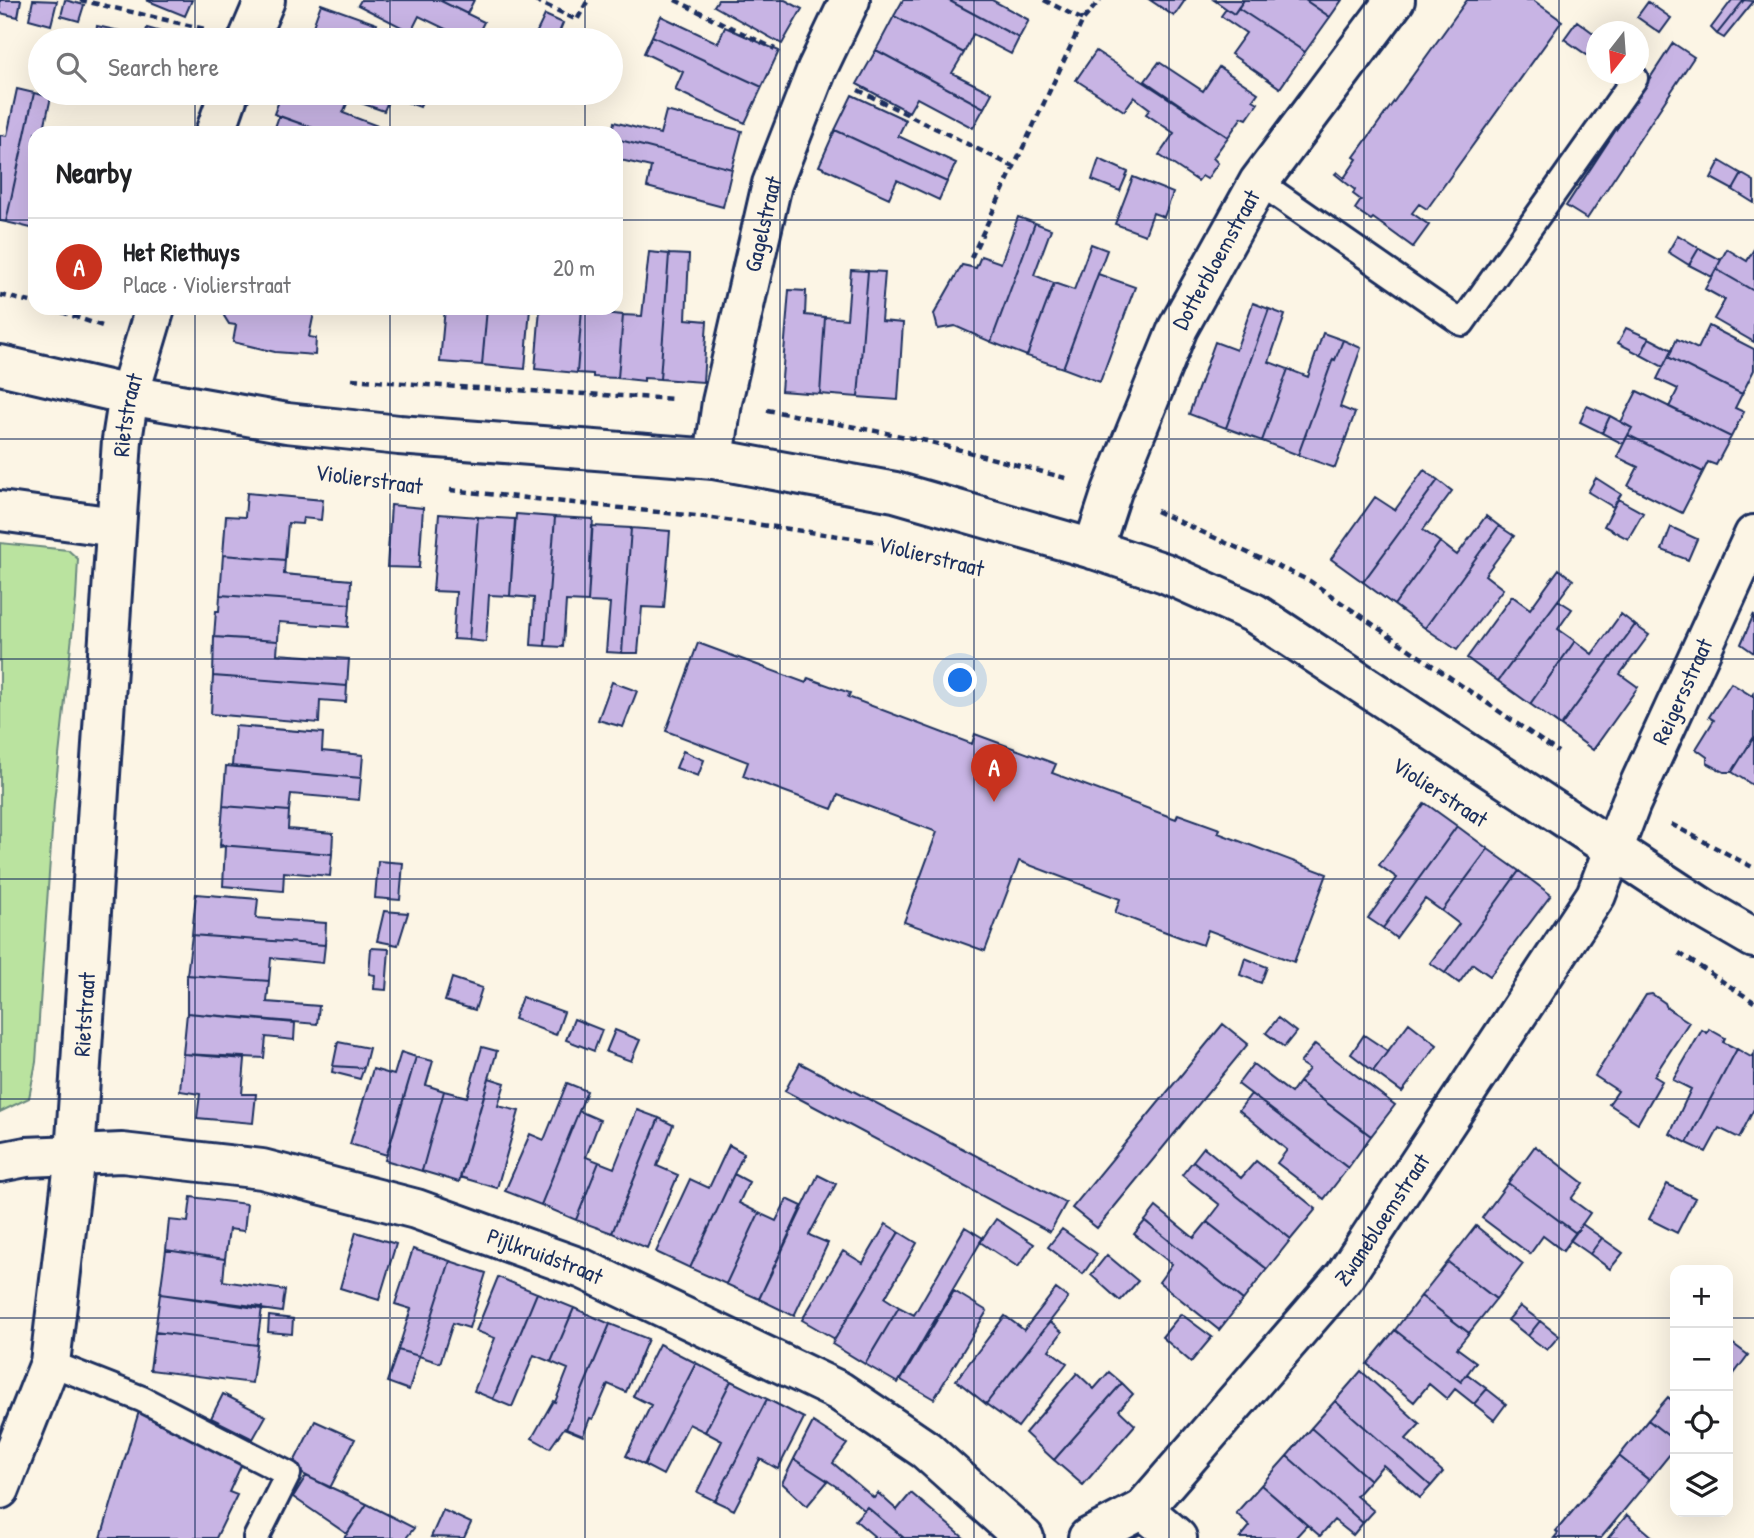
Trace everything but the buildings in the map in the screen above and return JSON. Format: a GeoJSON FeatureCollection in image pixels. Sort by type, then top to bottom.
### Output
{"type":"FeatureCollection","features":[{"type":"Feature","properties":{"kind":"street"},"geometry":{"type":"LineString","coordinates":[[254,28],[265,0]]}},
{"type":"Feature","properties":{"kind":"street","name":"Gagelstraat"},"geometry":{"type":"LineString","coordinates":[[714,459],[722,402],[772,184],[817,69],[850,0]]}},
{"type":"Feature","properties":{"kind":"street","name":"Dotterbloemstraat"},"geometry":{"type":"LineString","coordinates":[[1093,549],[1112,491],[1178,328],[1259,182],[1395,0]]}},
{"type":"Feature","properties":{"kind":"street"},"geometry":{"type":"LineString","coordinates":[[217,126],[225,105]]}},
{"type":"Feature","properties":{"kind":"street","name":"Rietstraat"},"geometry":{"type":"LineString","coordinates":[[0,1489],[50,1363],[75,1155],[122,440],[129,395],[154,315]]}},
{"type":"Feature","properties":{"kind":"street","name":"Violierstraat"},"geometry":{"type":"LineString","coordinates":[[0,365],[129,395],[287,423],[399,435],[714,459],[895,492],[1093,549],[1165,573],[1254,613],[1704,909],[1754,938]]}},
{"type":"Feature","properties":{"kind":"street"},"geometry":{"type":"LineString","coordinates":[[0,512],[115,527]]}},
{"type":"Feature","properties":{"kind":"street","name":"Reigersstraat"},"geometry":{"type":"LineString","coordinates":[[1613,849],[1630,803],[1754,535]]}},
{"type":"Feature","properties":{"kind":"street","name":"Zwanebloemstraat"},"geometry":{"type":"LineString","coordinates":[[1088,1538],[1143,1509],[1344,1277],[1596,895],[1613,849]]}},
{"type":"Feature","properties":{"kind":"street","name":"Pijlkruidstraat"},"geometry":{"type":"LineString","coordinates":[[0,1162],[26,1157],[122,1153],[262,1169],[416,1209],[583,1269],[839,1391],[926,1450],[1024,1538]]}},
{"type":"Feature","properties":{"kind":"street"},"geometry":{"type":"LineString","coordinates":[[1143,1509],[1177,1538]]}},
{"type":"Feature","properties":{"kind":"lane"},"geometry":{"type":"LineString","coordinates":[[1259,182],[1462,323],[1631,84]]}},
{"type":"Feature","properties":{"kind":"lane"},"geometry":{"type":"LineString","coordinates":[[50,1363],[142,1399],[288,1474],[256,1538]]}},
{"type":"Feature","properties":{"kind":"path"},"geometry":{"type":"LineString","coordinates":[[80,0],[198,28]]}},
{"type":"Feature","properties":{"kind":"path"},"geometry":{"type":"LineString","coordinates":[[535,0],[577,20],[588,0]]}},
{"type":"Feature","properties":{"kind":"path"},"geometry":{"type":"LineString","coordinates":[[1044,0],[1083,20]]}},
{"type":"Feature","properties":{"kind":"path"},"geometry":{"type":"LineString","coordinates":[[971,258],[1083,20],[1100,0]]}},
{"type":"Feature","properties":{"kind":"path"},"geometry":{"type":"LineString","coordinates":[[0,295],[28,301]]}},
{"type":"Feature","properties":{"kind":"path","name":"Violierstraat"},"geometry":{"type":"LineString","coordinates":[[446,489],[706,517],[902,545]]}},
{"type":"Feature","properties":{"kind":"path"},"geometry":{"type":"LineString","coordinates":[[1671,947],[1754,1002]]}},
{"type":"Feature","properties":{"kind":"green space"},"geometry":{"type":"Polygon","coordinates":[[[0,543],[68,550],[78,559],[54,802],[36,1062],[29,1098],[0,1112],[0,543]]]}},
{"type":"Feature","properties":{"kind":"place","name":"Het Riethuys"},"geometry":{"type":"Point","coordinates":[994,802]}}]}
